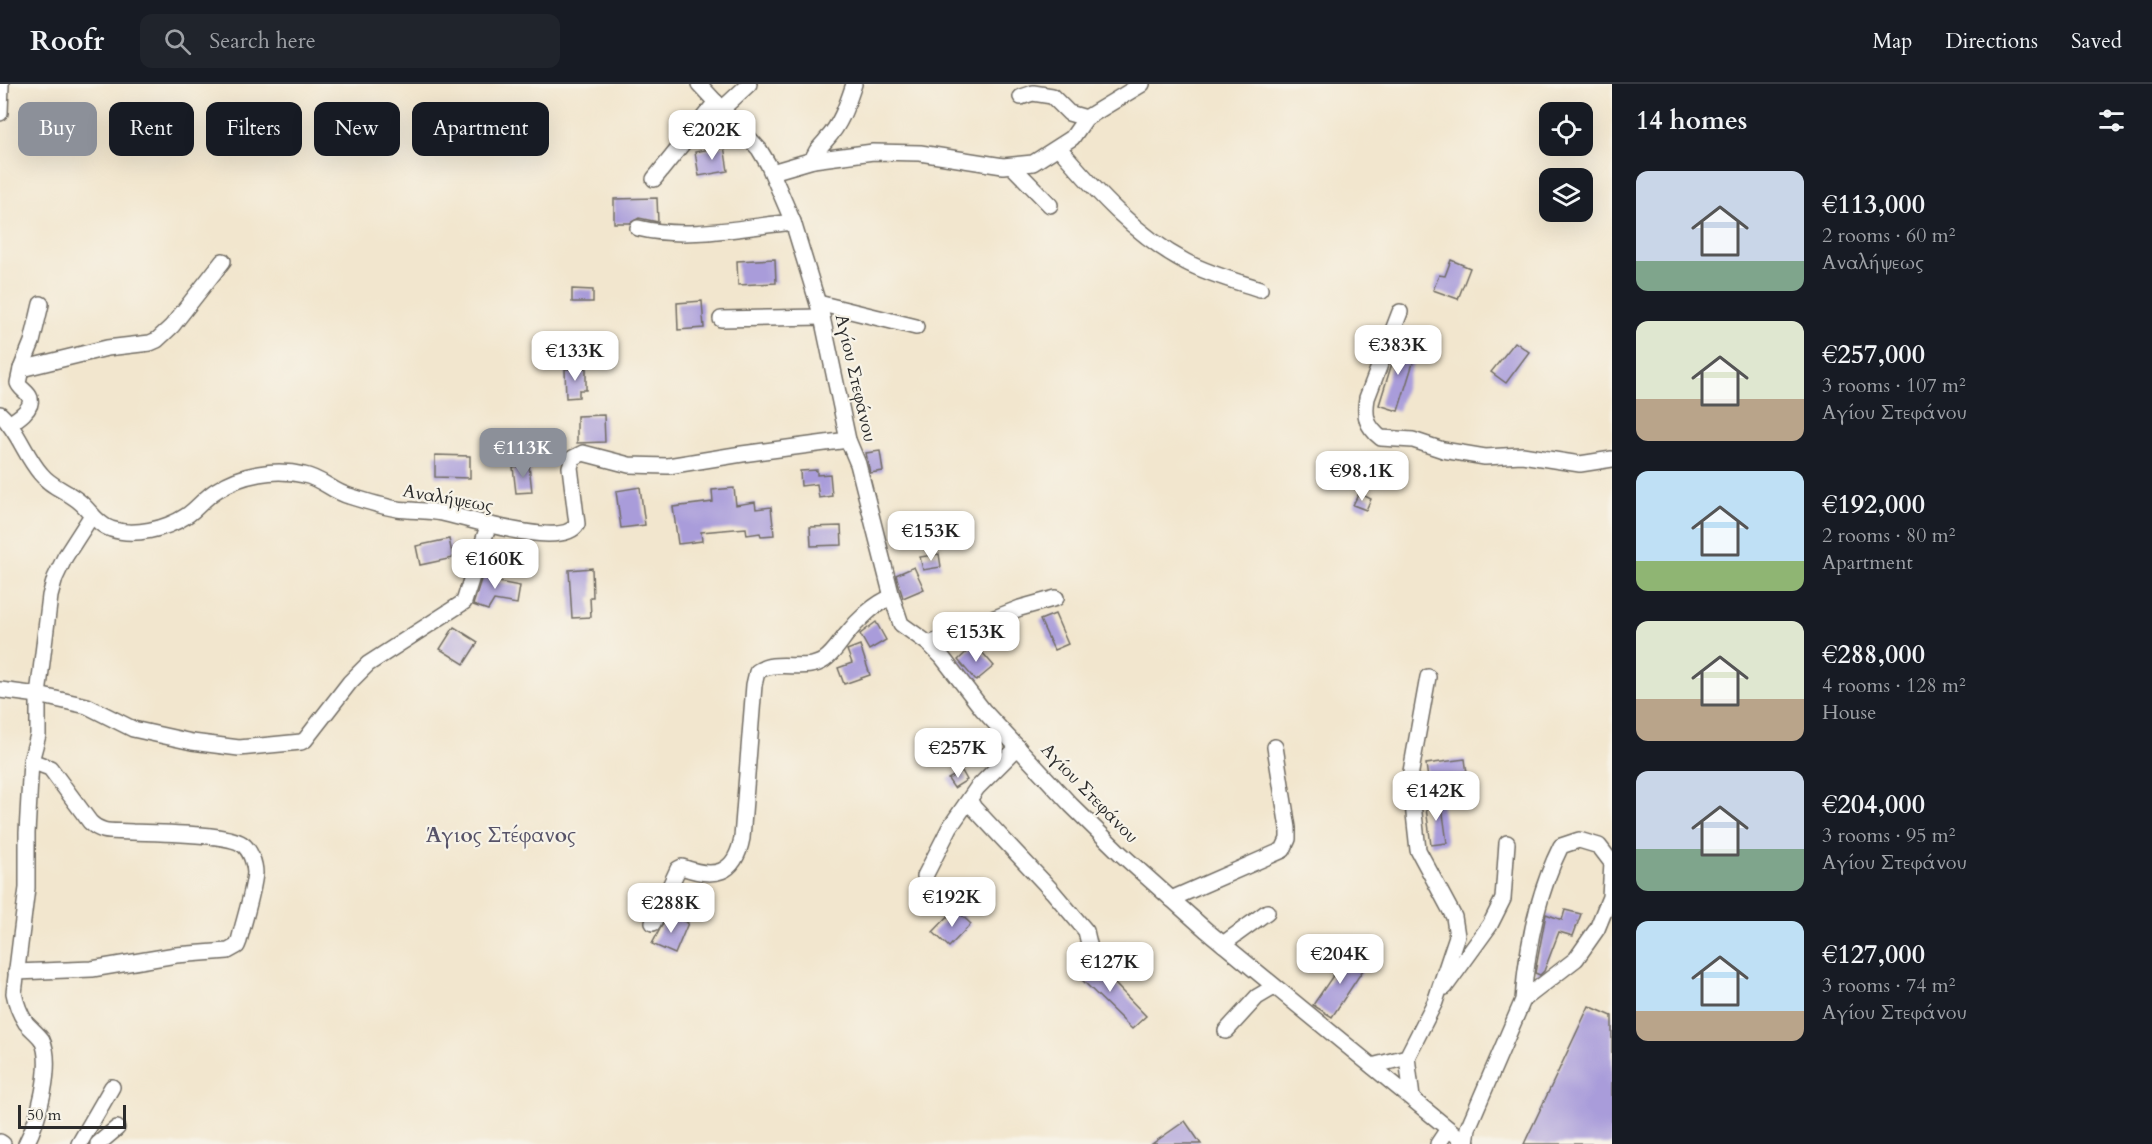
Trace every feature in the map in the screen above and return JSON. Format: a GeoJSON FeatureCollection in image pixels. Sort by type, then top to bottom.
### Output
{"type":"FeatureCollection","features":[{"type":"Feature","properties":{"kind":"street"},"geometry":{"type":"LineString","coordinates":[[0,113],[1,84]]}},
{"type":"Feature","properties":{"kind":"street","name":"Αγίου Στεφάνου"},"geometry":{"type":"LineString","coordinates":[[699,84],[759,149],[772,172],[793,222],[820,310],[848,440],[858,464],[901,624],[929,644],[942,657],[983,710],[1091,825],[1171,899],[1274,987],[1466,1144]]}},
{"type":"Feature","properties":{"kind":"street"},"geometry":{"type":"LineString","coordinates":[[654,179],[719,105],[749,84]]}},
{"type":"Feature","properties":{"kind":"street"},"geometry":{"type":"LineString","coordinates":[[813,160],[813,154],[835,130],[845,111],[854,84]]}},
{"type":"Feature","properties":{"kind":"street"},"geometry":{"type":"LineString","coordinates":[[772,172],[813,160],[844,155],[900,152],[1012,166],[1033,163],[1072,138],[1086,118],[1142,84]]}},
{"type":"Feature","properties":{"kind":"street"},"geometry":{"type":"LineString","coordinates":[[1021,98],[1033,93],[1053,96],[1070,113],[1086,118]]}},
{"type":"Feature","properties":{"kind":"street"},"geometry":{"type":"LineString","coordinates":[[1059,148],[1102,198],[1139,230],[1172,254],[1198,268],[1260,289]]}},
{"type":"Feature","properties":{"kind":"street"},"geometry":{"type":"LineString","coordinates":[[1012,166],[1050,205]]}},
{"type":"Feature","properties":{"kind":"street"},"geometry":{"type":"LineString","coordinates":[[638,228],[658,233],[680,233],[793,222]]}},
{"type":"Feature","properties":{"kind":"street"},"geometry":{"type":"LineString","coordinates":[[21,369],[101,350],[158,340],[172,326],[223,261]]}},
{"type":"Feature","properties":{"kind":"street"},"geometry":{"type":"LineString","coordinates":[[5,419],[23,414],[30,402],[29,397],[18,383],[32,342],[41,304]]}},
{"type":"Feature","properties":{"kind":"street"},"geometry":{"type":"LineString","coordinates":[[721,319],[820,310],[916,327]]}},
{"type":"Feature","properties":{"kind":"street"},"geometry":{"type":"LineString","coordinates":[[1400,312],[1367,398],[1365,412],[1367,422],[1381,438],[1413,440],[1443,450],[1485,457],[1522,455],[1580,464],[1612,459]]}},
{"type":"Feature","properties":{"kind":"street","name":"Αναλήψεως"},"geometry":{"type":"LineString","coordinates":[[5,419],[31,460],[54,487],[70,493],[92,516],[110,529],[138,532],[166,525],[186,516],[216,491],[237,480],[251,475],[287,473],[311,477],[345,495],[397,509],[442,513],[488,526],[535,533],[564,533],[574,529],[577,518],[570,467],[573,458],[583,453],[629,465],[668,466],[848,440]]}},
{"type":"Feature","properties":{"kind":"street"},"geometry":{"type":"LineString","coordinates":[[26,1144],[42,1100],[46,1059],[45,1048],[40,1038],[25,1022],[15,1001],[16,972],[27,888],[31,761],[38,735],[38,695],[50,596],[65,557],[92,516]]}},
{"type":"Feature","properties":{"kind":"street"},"geometry":{"type":"LineString","coordinates":[[0,690],[38,695],[92,708],[133,729],[192,742],[239,748],[301,742],[305,740],[350,682],[368,664],[465,602],[488,526]]}},
{"type":"Feature","properties":{"kind":"street"},"geometry":{"type":"LineString","coordinates":[[653,923],[678,869],[682,867],[703,874],[716,873],[734,860],[739,850],[742,838],[754,679],[757,672],[765,668],[821,662],[830,655],[851,629],[879,604],[892,597]]}},
{"type":"Feature","properties":{"kind":"street"},"geometry":{"type":"LineString","coordinates":[[929,644],[1020,608],[1056,598]]}},
{"type":"Feature","properties":{"kind":"street"},"geometry":{"type":"LineString","coordinates":[[1412,1098],[1407,1057],[1435,1002],[1457,936],[1454,917],[1418,850],[1410,777],[1428,677]]}},
{"type":"Feature","properties":{"kind":"street"},"geometry":{"type":"LineString","coordinates":[[944,905],[927,886],[925,876],[950,827],[977,788],[1018,747]]}},
{"type":"Feature","properties":{"kind":"street"},"geometry":{"type":"LineString","coordinates":[[1171,899],[1283,850],[1288,839],[1275,747]]}},
{"type":"Feature","properties":{"kind":"street"},"geometry":{"type":"LineString","coordinates":[[16,972],[77,971],[177,955],[228,951],[237,946],[239,941],[255,872],[252,859],[243,844],[223,838],[97,830],[50,768],[31,761]]}},
{"type":"Feature","properties":{"kind":"street"},"geometry":{"type":"LineString","coordinates":[[970,801],[1086,931],[1089,944]]}},
{"type":"Feature","properties":{"kind":"street"},"geometry":{"type":"LineString","coordinates":[[1466,1144],[1468,1128],[1523,1000],[1526,957],[1534,918],[1551,865],[1561,846],[1579,840],[1599,846],[1612,863],[1610,897],[1598,929],[1576,959],[1523,1000]]}},
{"type":"Feature","properties":{"kind":"street"},"geometry":{"type":"LineString","coordinates":[[1435,1002],[1490,925],[1503,899],[1507,843]]}},
{"type":"Feature","properties":{"kind":"street"},"geometry":{"type":"LineString","coordinates":[[1223,944],[1267,912]]}},
{"type":"Feature","properties":{"kind":"street"},"geometry":{"type":"LineString","coordinates":[[1226,1031],[1257,997],[1274,987]]}},
{"type":"Feature","properties":{"kind":"street"},"geometry":{"type":"LineString","coordinates":[[1372,1066],[1407,1057]]}},
{"type":"Feature","properties":{"kind":"street"},"geometry":{"type":"LineString","coordinates":[[79,1144],[112,1087]]}},
{"type":"Feature","properties":{"kind":"street"},"geometry":{"type":"LineString","coordinates":[[98,1144],[117,1128]]}},
{"type":"Feature","properties":{"kind":"street"},"geometry":{"type":"LineString","coordinates":[[1438,1144],[1448,1129]]}},
{"type":"Feature","properties":{"kind":"building"},"geometry":{"type":"Polygon","coordinates":[[[724,146],[728,171],[699,176],[695,152],[724,146]]]}},
{"type":"Feature","properties":{"kind":"building"},"geometry":{"type":"Polygon","coordinates":[[[657,198],[658,222],[639,218],[630,223],[614,223],[614,199],[657,198]]]}},
{"type":"Feature","properties":{"kind":"building"},"geometry":{"type":"Polygon","coordinates":[[[775,259],[776,283],[738,285],[737,261],[775,259]]]}},
{"type":"Feature","properties":{"kind":"building"},"geometry":{"type":"Polygon","coordinates":[[[1451,260],[1470,268],[1458,299],[1433,290],[1439,275],[1445,276],[1451,260]]]}},
{"type":"Feature","properties":{"kind":"building"},"geometry":{"type":"Polygon","coordinates":[[[572,289],[593,290],[593,302],[572,302],[572,289]]]}},
{"type":"Feature","properties":{"kind":"building"},"geometry":{"type":"Polygon","coordinates":[[[702,301],[704,328],[678,330],[677,303],[702,301]]]}},
{"type":"Feature","properties":{"kind":"building"},"geometry":{"type":"Polygon","coordinates":[[[1399,341],[1418,347],[1398,411],[1379,405],[1399,341]]]}},
{"type":"Feature","properties":{"kind":"building"},"geometry":{"type":"Polygon","coordinates":[[[1515,342],[1529,352],[1506,383],[1491,372],[1515,342]]]}},
{"type":"Feature","properties":{"kind":"building"},"geometry":{"type":"Polygon","coordinates":[[[593,350],[594,365],[576,366],[575,351],[593,350]]]}},
{"type":"Feature","properties":{"kind":"building"},"geometry":{"type":"Polygon","coordinates":[[[586,368],[586,390],[579,390],[579,397],[566,398],[565,369],[586,368]]]}},
{"type":"Feature","properties":{"kind":"building"},"geometry":{"type":"Polygon","coordinates":[[[604,415],[605,442],[577,443],[577,416],[604,415]]]}},
{"type":"Feature","properties":{"kind":"building"},"geometry":{"type":"Polygon","coordinates":[[[880,451],[883,471],[870,473],[866,453],[880,451]]]}},
{"type":"Feature","properties":{"kind":"building"},"geometry":{"type":"Polygon","coordinates":[[[435,455],[470,456],[470,478],[435,477],[435,455]]]}},
{"type":"Feature","properties":{"kind":"building"},"geometry":{"type":"Polygon","coordinates":[[[529,465],[532,492],[516,493],[513,467],[529,465]]]}},
{"type":"Feature","properties":{"kind":"building"},"geometry":{"type":"Polygon","coordinates":[[[817,470],[817,475],[830,474],[832,496],[819,498],[817,484],[801,486],[800,471],[817,470]]]}},
{"type":"Feature","properties":{"kind":"building"},"geometry":{"type":"Polygon","coordinates":[[[640,487],[645,525],[621,528],[616,491],[640,487]]]}},
{"type":"Feature","properties":{"kind":"building"},"geometry":{"type":"Polygon","coordinates":[[[734,488],[736,505],[755,502],[756,509],[771,507],[774,535],[761,536],[760,533],[747,535],[746,528],[701,532],[702,541],[678,544],[673,507],[713,502],[712,490],[734,488]]]}},
{"type":"Feature","properties":{"kind":"building"},"geometry":{"type":"Polygon","coordinates":[[[1359,493],[1371,499],[1366,510],[1353,505],[1359,493]]]}},
{"type":"Feature","properties":{"kind":"building"},"geometry":{"type":"Polygon","coordinates":[[[841,526],[842,545],[811,546],[810,527],[841,526]]]}},
{"type":"Feature","properties":{"kind":"building"},"geometry":{"type":"Polygon","coordinates":[[[449,539],[453,558],[420,565],[416,546],[449,539]]]}},
{"type":"Feature","properties":{"kind":"building"},"geometry":{"type":"Polygon","coordinates":[[[939,554],[941,567],[923,570],[920,557],[939,554]]]}},
{"type":"Feature","properties":{"kind":"building"},"geometry":{"type":"Polygon","coordinates":[[[486,564],[497,568],[493,581],[520,586],[517,604],[494,600],[488,610],[473,605],[486,564]]]}},
{"type":"Feature","properties":{"kind":"building"},"geometry":{"type":"Polygon","coordinates":[[[914,567],[924,589],[903,598],[896,575],[914,567]]]}},
{"type":"Feature","properties":{"kind":"building"},"geometry":{"type":"Polygon","coordinates":[[[592,568],[591,617],[572,618],[569,570],[592,568]]]}},
{"type":"Feature","properties":{"kind":"building"},"geometry":{"type":"Polygon","coordinates":[[[1055,614],[1068,644],[1054,650],[1040,620],[1055,614]]]}},
{"type":"Feature","properties":{"kind":"building"},"geometry":{"type":"Polygon","coordinates":[[[876,622],[886,640],[869,650],[860,634],[876,622]]]}},
{"type":"Feature","properties":{"kind":"building"},"geometry":{"type":"Polygon","coordinates":[[[454,627],[478,642],[464,664],[440,649],[454,627]]]}},
{"type":"Feature","properties":{"kind":"building"},"geometry":{"type":"Polygon","coordinates":[[[975,644],[994,666],[976,681],[958,660],[975,644]]]}},
{"type":"Feature","properties":{"kind":"building"},"geometry":{"type":"Polygon","coordinates":[[[860,645],[870,675],[844,684],[838,668],[852,663],[847,650],[860,645]]]}},
{"type":"Feature","properties":{"kind":"building"},"geometry":{"type":"Polygon","coordinates":[[[1465,759],[1468,781],[1429,786],[1426,764],[1465,759]]]}},
{"type":"Feature","properties":{"kind":"building"},"geometry":{"type":"Polygon","coordinates":[[[962,771],[967,780],[954,788],[948,779],[962,771]]]}},
{"type":"Feature","properties":{"kind":"building"},"geometry":{"type":"Polygon","coordinates":[[[1441,799],[1447,843],[1431,845],[1425,801],[1441,799]]]}},
{"type":"Feature","properties":{"kind":"building"},"geometry":{"type":"Polygon","coordinates":[[[955,909],[971,924],[949,947],[933,932],[955,909]]]}},
{"type":"Feature","properties":{"kind":"building"},"geometry":{"type":"Polygon","coordinates":[[[1565,910],[1581,914],[1573,936],[1559,932],[1544,971],[1540,975],[1535,973],[1546,914],[1562,920],[1565,910]]]}},
{"type":"Feature","properties":{"kind":"building"},"geometry":{"type":"Polygon","coordinates":[[[668,914],[688,923],[675,954],[652,944],[668,914]]]}},
{"type":"Feature","properties":{"kind":"building"},"geometry":{"type":"Polygon","coordinates":[[[1349,952],[1367,964],[1332,1017],[1313,1005],[1349,952]]]}},
{"type":"Feature","properties":{"kind":"building"},"geometry":{"type":"Polygon","coordinates":[[[1089,957],[1146,1016],[1132,1029],[1074,972],[1089,957]]]}},
{"type":"Feature","properties":{"kind":"building"},"geometry":{"type":"Polygon","coordinates":[[[1589,1006],[1612,1016],[1612,1144],[1524,1144],[1589,1006]]]}},
{"type":"Feature","properties":{"kind":"building"},"geometry":{"type":"Polygon","coordinates":[[[1185,1121],[1201,1144],[1152,1144],[1185,1121]]]}},
{"type":"Feature","properties":{"kind":"district","name":"Άγιος Στέφανος"},"geometry":{"type":"Point","coordinates":[501,835]}}]}
